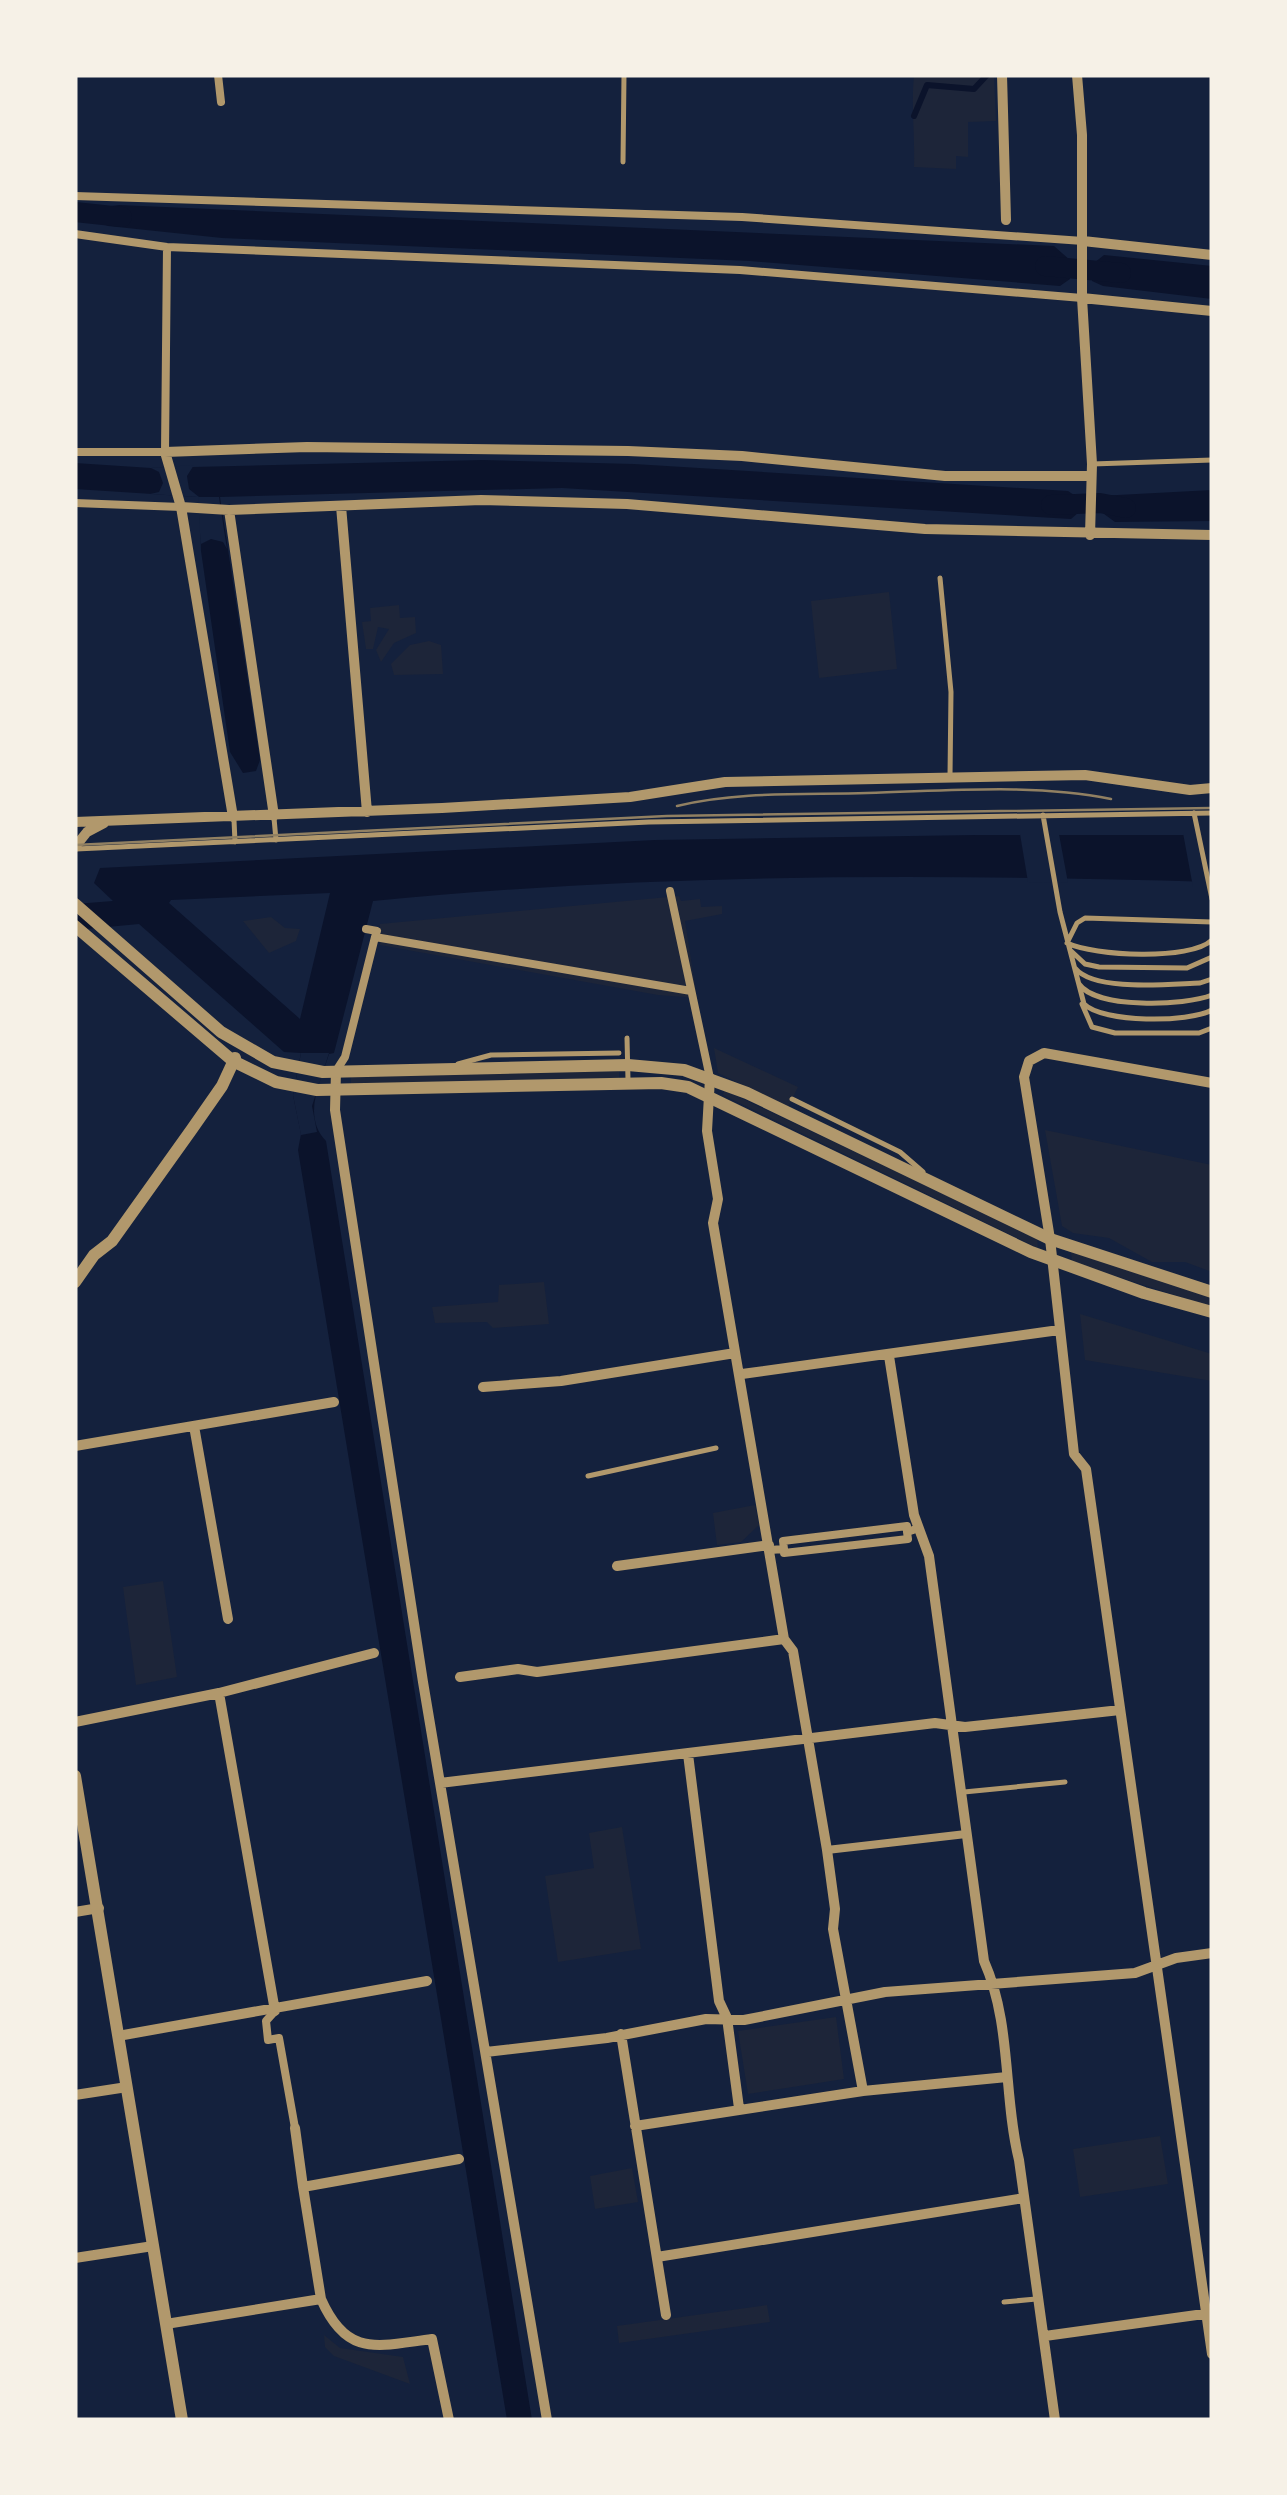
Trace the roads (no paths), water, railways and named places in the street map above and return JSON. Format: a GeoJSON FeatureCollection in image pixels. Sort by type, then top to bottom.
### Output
{"type":"FeatureCollection","features":[{"type":"Feature","properties":{"kind":"street"},"geometry":{"type":"LineString","coordinates":[[218,75],[221,102]]}},
{"type":"Feature","properties":{"kind":"street"},"geometry":{"type":"LineString","coordinates":[[1002,75],[1006,226]]}},
{"type":"Feature","properties":{"kind":"street"},"geometry":{"type":"LineString","coordinates":[[1077,75],[1090,534]]}},
{"type":"Feature","properties":{"kind":"street"},"geometry":{"type":"LineString","coordinates":[[75,196],[216,197],[623,215],[1006,226],[1083,241],[1212,254]]}},
{"type":"Feature","properties":{"kind":"street"},"geometry":{"type":"LineString","coordinates":[[75,234],[166,247],[740,270],[1082,292],[1212,310]]}},
{"type":"Feature","properties":{"kind":"street"},"geometry":{"type":"LineString","coordinates":[[166,247],[165,452],[184,504],[234,817]]}},
{"type":"Feature","properties":{"kind":"street"},"geometry":{"type":"LineString","coordinates":[[75,452],[307,447],[628,451],[742,456],[945,476],[1091,470]]}},
{"type":"Feature","properties":{"kind":"street"},"geometry":{"type":"LineString","coordinates":[[75,503],[184,504],[226,510],[481,500],[627,504],[925,529],[1212,535]]}},
{"type":"Feature","properties":{"kind":"street"},"geometry":{"type":"LineString","coordinates":[[341,506],[367,812]]}},
{"type":"Feature","properties":{"kind":"street"},"geometry":{"type":"LineString","coordinates":[[226,510],[274,816]]}},
{"type":"Feature","properties":{"kind":"street"},"geometry":{"type":"LineString","coordinates":[[75,822],[367,812],[630,797],[725,782],[1086,775],[1190,790],[1212,788]]}},
{"type":"Feature","properties":{"kind":"street"},"geometry":{"type":"LineString","coordinates":[[75,848],[87,832],[106,822]]}},
{"type":"Feature","properties":{"kind":"street"},"geometry":{"type":"LineString","coordinates":[[670,891],[686,944],[691,991],[710,1078],[707,1131],[718,1199],[713,1223],[734,1353],[742,1374],[784,1639],[794,1652],[827,1850],[835,1909],[833,1930],[863,2091]]}},
{"type":"Feature","properties":{"kind":"street"},"geometry":{"type":"LineString","coordinates":[[75,904],[240,1046],[298,1069],[435,1070],[624,1059],[678,1069],[710,1078],[1050,1238],[1212,1292]]}},
{"type":"Feature","properties":{"kind":"street"},"geometry":{"type":"LineString","coordinates":[[77,928],[233,1062],[260,1076],[317,1090],[672,1084],[710,1095],[1051,1260],[1212,1312]]}},
{"type":"Feature","properties":{"kind":"street"},"geometry":{"type":"LineString","coordinates":[[330,1072],[346,1057],[376,931],[366,929]]}},
{"type":"Feature","properties":{"kind":"street"},"geometry":{"type":"LineString","coordinates":[[375,937],[691,991]]}},
{"type":"Feature","properties":{"kind":"street"},"geometry":{"type":"LineString","coordinates":[[75,1282],[94,1256],[112,1241],[222,1086],[240,1046]]}},
{"type":"Feature","properties":{"kind":"street"},"geometry":{"type":"LineString","coordinates":[[1212,1083],[1052,1054],[1037,1055],[1029,1061],[1025,1086],[1050,1238],[1074,1454],[1086,1469],[1160,1964],[1212,2354]]}},
{"type":"Feature","properties":{"kind":"street"},"geometry":{"type":"LineString","coordinates":[[330,1072],[422,1682],[547,2420]]}},
{"type":"Feature","properties":{"kind":"street"},"geometry":{"type":"LineString","coordinates":[[742,1374],[1059,1330]]}},
{"type":"Feature","properties":{"kind":"street"},"geometry":{"type":"LineString","coordinates":[[483,1387],[561,1381],[734,1353]]}},
{"type":"Feature","properties":{"kind":"street"},"geometry":{"type":"LineString","coordinates":[[890,1356],[913,1530],[929,1556],[984,1961],[994,1984],[1055,2420]]}},
{"type":"Feature","properties":{"kind":"street"},"geometry":{"type":"LineString","coordinates":[[75,1446],[334,1402]]}},
{"type":"Feature","properties":{"kind":"street"},"geometry":{"type":"LineString","coordinates":[[194,1426],[228,1618]]}},
{"type":"Feature","properties":{"kind":"street"},"geometry":{"type":"LineString","coordinates":[[617,1566],[784,1549],[783,1541],[906,1526],[913,1530]]}},
{"type":"Feature","properties":{"kind":"street"},"geometry":{"type":"LineString","coordinates":[[460,1677],[518,1669],[537,1672],[784,1639]]}},
{"type":"Feature","properties":{"kind":"street"},"geometry":{"type":"LineString","coordinates":[[75,1722],[219,1693],[374,1653]]}},
{"type":"Feature","properties":{"kind":"street"},"geometry":{"type":"LineString","coordinates":[[422,1682],[436,1680]]}},
{"type":"Feature","properties":{"kind":"street"},"geometry":{"type":"LineString","coordinates":[[219,1693],[275,2011]]}},
{"type":"Feature","properties":{"kind":"street"},"geometry":{"type":"LineString","coordinates":[[440,1783],[953,1723],[965,1727],[1120,1710]]}},
{"type":"Feature","properties":{"kind":"street"},"geometry":{"type":"LineString","coordinates":[[688,1754],[718,2001],[727,2018],[739,2108]]}},
{"type":"Feature","properties":{"kind":"street"},"geometry":{"type":"LineString","coordinates":[[75,1776],[182,2420]]}},
{"type":"Feature","properties":{"kind":"street"},"geometry":{"type":"LineString","coordinates":[[827,1850],[966,1834]]}},
{"type":"Feature","properties":{"kind":"street"},"geometry":{"type":"LineString","coordinates":[[75,1912],[98,1908]]}},
{"type":"Feature","properties":{"kind":"street"},"geometry":{"type":"LineString","coordinates":[[486,2052],[727,2018],[744,2020],[846,1999],[944,1985],[1135,1973],[1212,1953]]}},
{"type":"Feature","properties":{"kind":"street"},"geometry":{"type":"LineString","coordinates":[[118,2036],[427,1981]]}},
{"type":"Feature","properties":{"kind":"street"},"geometry":{"type":"LineString","coordinates":[[275,2011],[266,2021],[268,2040],[280,2038],[321,2299],[331,2322],[355,2342],[373,2345],[432,2339],[449,2420]]}},
{"type":"Feature","properties":{"kind":"street"},"geometry":{"type":"LineString","coordinates":[[621,2034],[666,2315]]}},
{"type":"Feature","properties":{"kind":"street"},"geometry":{"type":"LineString","coordinates":[[635,2126],[863,2091],[1007,2077]]}},
{"type":"Feature","properties":{"kind":"street"},"geometry":{"type":"LineString","coordinates":[[75,2095],[127,2087]]}},
{"type":"Feature","properties":{"kind":"street"},"geometry":{"type":"LineString","coordinates":[[303,2187],[458,2159]]}},
{"type":"Feature","properties":{"kind":"street"},"geometry":{"type":"LineString","coordinates":[[657,2257],[1024,2198]]}},
{"type":"Feature","properties":{"kind":"street"},"geometry":{"type":"LineString","coordinates":[[75,2258],[153,2246]]}},
{"type":"Feature","properties":{"kind":"street"},"geometry":{"type":"LineString","coordinates":[[166,2324],[321,2299]]}},
{"type":"Feature","properties":{"kind":"street"},"geometry":{"type":"LineString","coordinates":[[1045,2336],[1209,2314]]}},
{"type":"Feature","properties":{"kind":"lane"},"geometry":{"type":"LineString","coordinates":[[623,162],[624,75]]}},
{"type":"Feature","properties":{"kind":"lane"},"geometry":{"type":"LineString","coordinates":[[623,203],[623,215]]}},
{"type":"Feature","properties":{"kind":"lane"},"geometry":{"type":"LineString","coordinates":[[1091,470],[1212,460]]}},
{"type":"Feature","properties":{"kind":"lane"},"geometry":{"type":"LineString","coordinates":[[940,578],[950,692],[950,779]]}},
{"type":"Feature","properties":{"kind":"lane"},"geometry":{"type":"LineString","coordinates":[[1194,813],[1212,899]]}},
{"type":"Feature","properties":{"kind":"lane"},"geometry":{"type":"LineString","coordinates":[[75,848],[650,822],[1212,813]]}},
{"type":"Feature","properties":{"kind":"lane"},"geometry":{"type":"LineString","coordinates":[[1043,815],[1066,944],[1085,1019],[1105,1031],[1199,1033],[1212,1028]]}},
{"type":"Feature","properties":{"kind":"lane"},"geometry":{"type":"LineString","coordinates":[[274,816],[276,840]]}},
{"type":"Feature","properties":{"kind":"lane"},"geometry":{"type":"LineString","coordinates":[[234,817],[235,842]]}},
{"type":"Feature","properties":{"kind":"lane"},"geometry":{"type":"LineString","coordinates":[[1066,944],[1076,923],[1085,918],[1212,922]]}},
{"type":"Feature","properties":{"kind":"lane"},"geometry":{"type":"LineString","coordinates":[[1066,944],[1095,951],[1178,953],[1204,948],[1212,940]]}},
{"type":"Feature","properties":{"kind":"lane"},"geometry":{"type":"LineString","coordinates":[[1066,944],[1076,958],[1099,968],[1187,968],[1212,956]]}},
{"type":"Feature","properties":{"kind":"lane"},"geometry":{"type":"LineString","coordinates":[[1073,966],[1084,978],[1102,982],[1200,983],[1212,979]]}},
{"type":"Feature","properties":{"kind":"lane"},"geometry":{"type":"LineString","coordinates":[[1077,981],[1083,990],[1106,1000],[1185,1002],[1212,996]]}},
{"type":"Feature","properties":{"kind":"lane"},"geometry":{"type":"LineString","coordinates":[[1080,996],[1091,1010],[1108,1016],[1184,1019],[1212,1010]]}},
{"type":"Feature","properties":{"kind":"lane"},"geometry":{"type":"LineString","coordinates":[[627,1038],[624,1059],[628,1084]]}},
{"type":"Feature","properties":{"kind":"lane"},"geometry":{"type":"LineString","coordinates":[[792,1100],[900,1152],[941,1187]]}},
{"type":"Feature","properties":{"kind":"lane"},"geometry":{"type":"LineString","coordinates":[[737,1444],[753,1442]]}},
{"type":"Feature","properties":{"kind":"lane"},"geometry":{"type":"LineString","coordinates":[[588,1476],[716,1448]]}},
{"type":"Feature","properties":{"kind":"lane"},"geometry":{"type":"LineString","coordinates":[[960,1793],[1065,1782]]}},
{"type":"Feature","properties":{"kind":"lane"},"geometry":{"type":"LineString","coordinates":[[1004,2302],[1039,2298]]}},
{"type":"Feature","properties":{"kind":"waterway"},"geometry":{"type":"LineString","coordinates":[[914,116],[927,85],[974,89],[987,75]]}},
{"type":"Feature","properties":{"kind":"waterway"},"geometry":{"type":"LineString","coordinates":[[75,212],[122,217]]}},
{"type":"Feature","properties":{"kind":"waterway"},"geometry":{"type":"LineString","coordinates":[[1045,266],[1121,273]]}},
{"type":"Feature","properties":{"kind":"waterway"},"geometry":{"type":"LineString","coordinates":[[1051,505],[1100,503],[1126,508]]}},
{"type":"Feature","properties":{"kind":"tram line"},"geometry":{"type":"LineString","coordinates":[[677,806],[748,796],[990,789],[1051,791],[1111,799]]}},
{"type":"Feature","properties":{"kind":"tram line"},"geometry":{"type":"LineString","coordinates":[[75,845],[667,816],[1212,808]]}}]}
